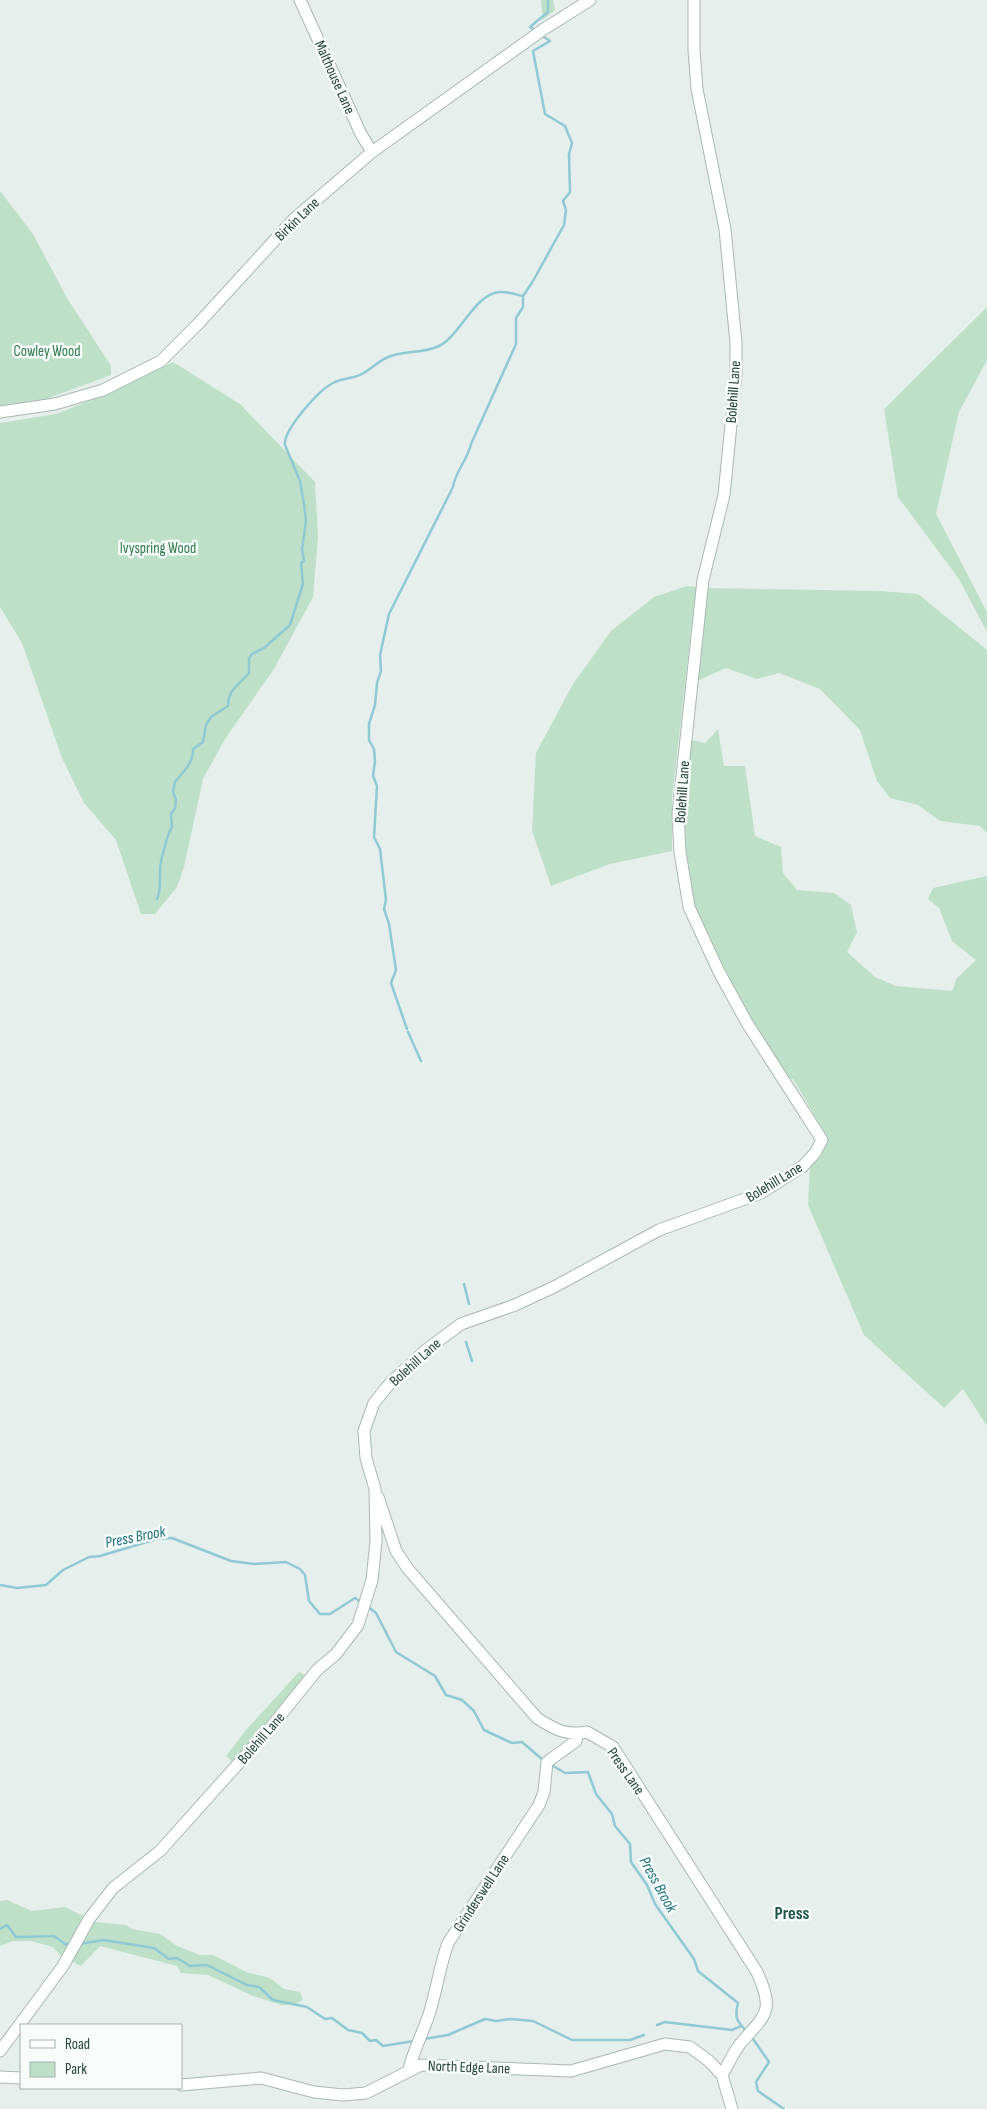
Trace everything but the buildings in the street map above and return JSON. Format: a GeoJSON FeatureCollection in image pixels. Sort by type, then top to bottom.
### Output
{"type":"FeatureCollection","features":[{"type":"Feature","properties":{"kind":"street","name":"Malthouse Lane"},"geometry":{"type":"LineString","coordinates":[[300,0],[361,134],[372,152]]}},
{"type":"Feature","properties":{"kind":"street","name":"Birkin Lane"},"geometry":{"type":"LineString","coordinates":[[0,412],[55,404],[103,390],[161,361],[198,324],[294,219],[372,152],[544,29],[590,0]]}},
{"type":"Feature","properties":{"kind":"street","name":"Bolehill Lane"},"geometry":{"type":"LineString","coordinates":[[21,2024],[41,1998],[77,1943],[89,1919],[113,1888],[160,1851],[264,1734],[317,1670],[336,1654],[358,1626],[372,1580],[376,1541],[376,1488],[364,1447],[364,1431],[374,1403],[391,1382],[426,1350],[461,1324],[515,1305],[554,1287],[659,1230],[730,1206],[761,1193],[803,1166],[815,1153],[822,1140],[747,1023],[719,972],[690,907],[680,852],[678,814],[703,580],[724,494],[736,374],[736,343],[725,228],[697,89],[694,50],[694,0]]}},
{"type":"Feature","properties":{"kind":"street","name":"Press Lane"},"geometry":{"type":"LineString","coordinates":[[376,1488],[396,1551],[408,1569],[537,1718],[559,1732],[577,1734],[587,1732],[612,1747],[757,1972],[764,1988],[767,2006],[764,2019],[738,2046],[722,2075]]}},
{"type":"Feature","properties":{"kind":"street","name":"Grinderswell Lane"},"geometry":{"type":"LineString","coordinates":[[409,2070],[414,2049],[430,2011],[440,1963],[448,1943],[539,1806],[544,1792],[547,1762],[576,1741],[577,1734]]}},
{"type":"Feature","properties":{"kind":"street","name":"Bolehill Lane"},"geometry":{"type":"LineString","coordinates":[[0,2051],[20,2025]]}},
{"type":"Feature","properties":{"kind":"street","name":"North Edge Lane"},"geometry":{"type":"LineString","coordinates":[[182,2085],[260,2078],[314,2092],[343,2095],[366,2093],[421,2065],[571,2071],[665,2044],[690,2047],[709,2061],[722,2075]]}},
{"type":"Feature","properties":{"kind":"street"},"geometry":{"type":"LineString","coordinates":[[722,2075],[732,2109]]}},
{"type":"Feature","properties":{"kind":"street"},"geometry":{"type":"LineString","coordinates":[[0,2077],[20,2078]]}},
{"type":"Feature","properties":{"kind":"green space"},"geometry":{"type":"Polygon","coordinates":[[[541,0],[553,0],[555,10],[543,20],[541,0]]]}},
{"type":"Feature","properties":{"kind":"green space","name":"Cowley Wood"},"geometry":{"type":"Polygon","coordinates":[[[0,191],[33,234],[67,298],[111,366],[111,375],[46,399],[0,406],[0,191]]]}},
{"type":"Feature","properties":{"kind":"green space"},"geometry":{"type":"Polygon","coordinates":[[[987,307],[987,360],[959,412],[936,514],[987,612],[987,632],[959,579],[898,497],[884,409],[987,307]]]}},
{"type":"Feature","properties":{"kind":"green space","name":"Ivyspring Wood"},"geometry":{"type":"Polygon","coordinates":[[[173,362],[240,404],[315,482],[318,537],[313,597],[274,669],[225,739],[203,779],[184,867],[177,887],[155,914],[141,914],[116,840],[84,803],[62,758],[22,643],[0,607],[0,423],[56,414],[102,396],[173,362]]]}},
{"type":"Feature","properties":{"kind":"green space"},"geometry":{"type":"Polygon","coordinates":[[[687,586],[696,587],[672,798],[672,851],[610,864],[551,886],[532,831],[536,753],[573,684],[611,631],[654,597],[687,586]]]}},
{"type":"Feature","properties":{"kind":"green space"},"geometry":{"type":"Polygon","coordinates":[[[707,588],[880,591],[918,594],[987,650],[987,833],[980,826],[940,821],[918,805],[890,798],[877,781],[860,730],[820,689],[779,673],[757,679],[726,668],[697,681],[707,588]]]}},
{"type":"Feature","properties":{"kind":"green space"},"geometry":{"type":"Polygon","coordinates":[[[718,729],[724,766],[745,766],[755,836],[781,847],[783,873],[797,890],[834,893],[851,905],[857,932],[847,952],[875,977],[896,986],[952,991],[957,978],[976,960],[952,941],[939,908],[928,899],[933,888],[987,876],[987,1426],[963,1389],[944,1408],[864,1335],[808,1205],[810,1164],[827,1138],[825,1133],[793,1079],[787,1078],[751,1022],[691,906],[685,863],[685,798],[691,740],[705,743],[718,729]]]}},
{"type":"Feature","properties":{"kind":"green space"},"geometry":{"type":"Polygon","coordinates":[[[299,1672],[308,1676],[258,1737],[232,1761],[226,1756],[246,1730],[299,1672]]]}},
{"type":"Feature","properties":{"kind":"green space"},"geometry":{"type":"Polygon","coordinates":[[[7,1900],[32,1911],[65,1907],[95,1922],[126,1925],[132,1929],[160,1934],[177,1946],[200,1955],[213,1955],[246,1972],[270,1978],[284,1989],[300,1992],[303,2000],[294,2005],[281,2005],[251,1995],[208,1975],[181,1973],[177,1966],[100,1946],[81,1966],[60,1955],[53,1947],[31,1941],[13,1941],[0,1946],[0,1901],[7,1900]]]}},
{"type":"Feature","properties":{"kind":"waterway"},"geometry":{"type":"LineString","coordinates":[[535,30],[530,27],[548,12],[548,0]]}},
{"type":"Feature","properties":{"kind":"waterway"},"geometry":{"type":"LineString","coordinates":[[407,1029],[391,983],[396,970],[389,924],[384,909],[386,900],[380,849],[374,837],[377,786],[373,776],[375,761],[374,749],[369,740],[369,724],[375,705],[377,683],[381,671],[380,655],[389,614],[453,487],[456,476],[467,456],[516,344],[516,318],[523,307],[523,296],[564,225],[566,210],[563,201],[570,192],[569,154],[572,143],[565,126],[545,114],[533,51],[550,41],[541,35]]}},
{"type":"Feature","properties":{"kind":"waterway"},"geometry":{"type":"LineString","coordinates":[[157,899],[160,889],[160,868],[166,842],[172,827],[171,814],[175,808],[176,800],[173,792],[175,782],[190,763],[193,749],[203,742],[206,725],[211,717],[228,706],[228,700],[232,691],[249,673],[249,659],[252,654],[264,648],[290,625],[303,584],[301,563],[304,561],[302,549],[306,521],[300,481],[285,445],[290,430],[311,402],[333,383],[362,374],[383,359],[391,356],[439,346],[447,341],[475,307],[491,294],[503,292],[523,296]]}},
{"type":"Feature","properties":{"kind":"waterway"},"geometry":{"type":"LineString","coordinates":[[408,1032],[421,1061]]}},
{"type":"Feature","properties":{"kind":"waterway"},"geometry":{"type":"LineString","coordinates":[[464,1284],[469,1304]]}},
{"type":"Feature","properties":{"kind":"waterway"},"geometry":{"type":"LineString","coordinates":[[466,1342],[472,1361]]}},
{"type":"Feature","properties":{"kind":"waterway","name":"Press Brook"},"geometry":{"type":"LineString","coordinates":[[0,1585],[17,1588],[46,1585],[63,1570],[89,1557],[100,1556],[157,1539],[172,1538],[231,1561],[254,1564],[286,1562],[300,1569],[305,1575],[309,1601],[320,1614],[330,1614],[355,1598],[362,1603]]}},
{"type":"Feature","properties":{"kind":"waterway","name":"Press Brook"},"geometry":{"type":"LineString","coordinates":[[367,1606],[376,1613],[396,1652],[435,1676],[446,1695],[462,1700],[474,1711],[484,1730],[512,1743],[522,1742],[543,1760]]}},
{"type":"Feature","properties":{"kind":"waterway","name":"Press Brook"},"geometry":{"type":"LineString","coordinates":[[550,1764],[565,1773],[588,1772],[596,1794],[612,1814],[615,1826],[630,1844],[631,1862],[647,1885],[655,1904],[694,1959],[698,1971],[738,2003],[737,2019],[747,2032]]}},
{"type":"Feature","properties":{"kind":"waterway"},"geometry":{"type":"LineString","coordinates":[[0,1929],[7,1925],[16,1937],[54,1936],[65,1944],[72,1944]]}},
{"type":"Feature","properties":{"kind":"waterway"},"geometry":{"type":"LineString","coordinates":[[80,1944],[103,1940],[154,1948],[169,1959],[177,1958],[190,1966],[207,1965],[247,1985],[259,1987],[273,2000],[307,2007],[325,2019],[332,2018],[348,2030],[362,2033],[370,2041],[376,2040],[383,2046],[414,2041]]}},
{"type":"Feature","properties":{"kind":"waterway"},"geometry":{"type":"LineString","coordinates":[[424,2039],[448,2035],[485,2019],[496,2021],[510,2019],[533,2021],[572,2040],[630,2040],[644,2035]]}},
{"type":"Feature","properties":{"kind":"waterway"},"geometry":{"type":"LineString","coordinates":[[657,2025],[665,2022],[732,2030],[741,2026]]}},
{"type":"Feature","properties":{"kind":"waterway","name":"Press Brook"},"geometry":{"type":"LineString","coordinates":[[751,2036],[769,2062],[756,2082],[758,2091],[784,2109]]}},
{"type":"Feature","properties":{"kind":"district","name":"Press"},"geometry":{"type":"Point","coordinates":[792,1913]}}]}
